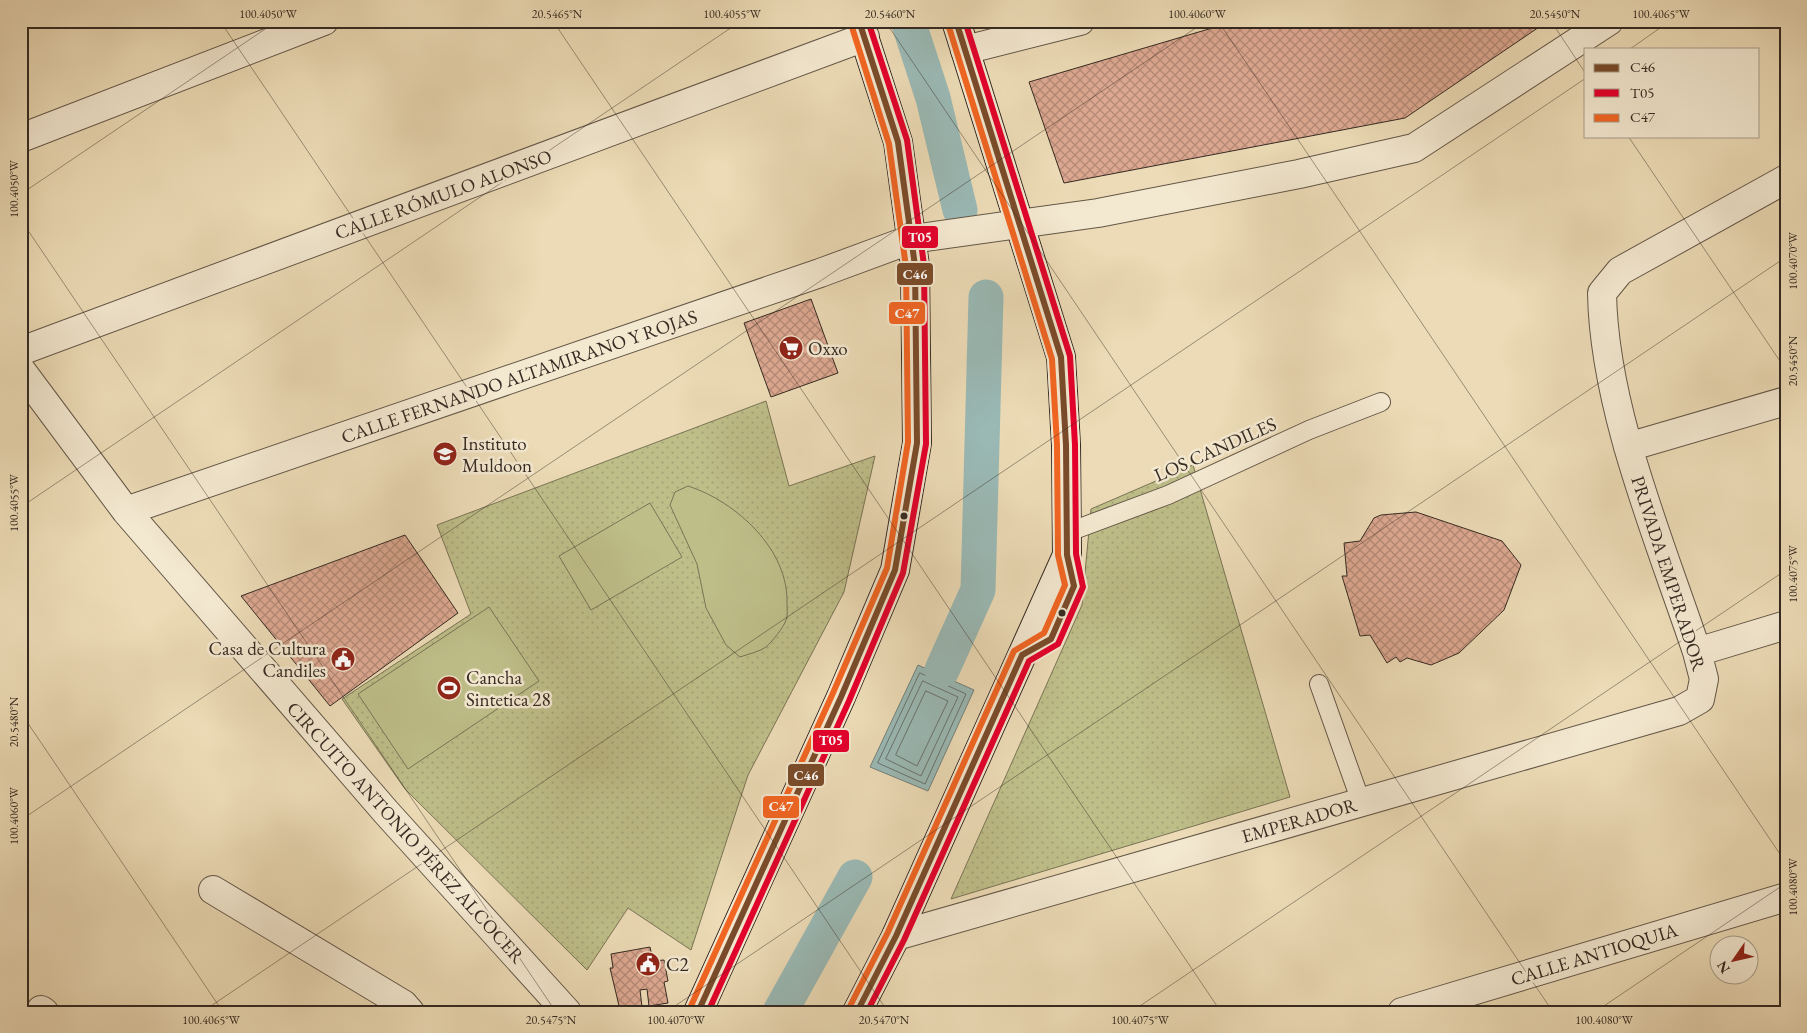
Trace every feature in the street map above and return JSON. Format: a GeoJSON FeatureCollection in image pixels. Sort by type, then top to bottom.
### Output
{"type":"FeatureCollection","features":[{"type":"Feature","properties":{"kind":"street"},"geometry":{"type":"LineString","coordinates":[[21,138],[324,21]]}},
{"type":"Feature","properties":{"kind":"street"},"geometry":{"type":"LineString","coordinates":[[857,1012],[896,936],[1022,656],[1066,544],[1066,445],[1061,357],[1010,226],[956,21]]}},
{"type":"Feature","properties":{"kind":"street"},"geometry":{"type":"LineString","coordinates":[[964,50],[1080,21]]}},
{"type":"Feature","properties":{"kind":"street","name":"CALLE FERNANDO ALTAMIRANO Y ROJAS"},"geometry":{"type":"LineString","coordinates":[[126,511],[801,280],[912,240],[1010,226],[1289,176],[1414,148],[1608,21]]}},
{"type":"Feature","properties":{"kind":"street"},"geometry":{"type":"LineString","coordinates":[[698,1012],[840,698],[895,570],[917,443],[915,266],[912,240],[898,142],[862,29]]}},
{"type":"Feature","properties":{"kind":"street","name":"CALLE RÓMULO ALONSO"},"geometry":{"type":"LineString","coordinates":[[21,351],[862,29]]}},
{"type":"Feature","properties":{"kind":"street","name":"PRIVADA EMPERADOR"},"geometry":{"type":"LineString","coordinates":[[1700,699],[1704,679],[1697,652],[1628,447],[1602,332],[1602,293],[1620,271],[1786,178]]}},
{"type":"Feature","properties":{"kind":"street","name":"CIRCUITO ANTONIO PÉREZ ALCOCER"},"geometry":{"type":"LineString","coordinates":[[21,370],[126,511],[386,812],[566,1012]]}},
{"type":"Feature","properties":{"kind":"street"},"geometry":{"type":"LineString","coordinates":[[1628,447],[1786,401]]}},
{"type":"Feature","properties":{"kind":"street"},"geometry":{"type":"LineString","coordinates":[[1697,652],[1786,625]]}},
{"type":"Feature","properties":{"kind":"street","name":"EMPERADOR"},"geometry":{"type":"LineString","coordinates":[[896,936],[1679,711],[1700,699]]}},
{"type":"Feature","properties":{"kind":"street"},"geometry":{"type":"LineString","coordinates":[[213,890],[403,1004],[410,1012]]}},
{"type":"Feature","properties":{"kind":"street","name":"CALLE ANTIOQUIA"},"geometry":{"type":"LineString","coordinates":[[1402,1012],[1786,897]]}},
{"type":"Feature","properties":{"kind":"lane","name":"LOS CANDILES"},"geometry":{"type":"LineString","coordinates":[[1066,544],[1309,430],[1381,402]]}},
{"type":"Feature","properties":{"kind":"lane"},"geometry":{"type":"LineString","coordinates":[[1319,684],[1361,802]]}},
{"type":"Feature","properties":{"kind":"green space"},"geometry":{"type":"Polygon","coordinates":[[[766,401],[789,486],[875,456],[844,592],[748,775],[691,950],[628,908],[587,970],[405,789],[342,699],[471,614],[437,525],[766,401]]]}},
{"type":"Feature","properties":{"kind":"green space"},"geometry":{"type":"Polygon","coordinates":[[[1193,465],[1290,797],[951,899],[1082,605],[1091,509],[1193,465]]]}},
{"type":"Feature","properties":{"kind":"green space"},"geometry":{"type":"Polygon","coordinates":[[[688,486],[706,493],[741,516],[757,531],[779,565],[785,584],[787,618],[774,639],[760,650],[740,657],[726,645],[706,608],[697,564],[670,505],[675,492],[688,486]]]}},
{"type":"Feature","properties":{"kind":"green space"},"geometry":{"type":"Polygon","coordinates":[[[650,503],[682,557],[591,610],[559,556],[650,503]]]}},
{"type":"Feature","properties":{"kind":"green space","name":"Cancha Sintetica 28"},"geometry":{"type":"Polygon","coordinates":[[[489,607],[539,681],[408,769],[358,694],[489,607]]]}},
{"type":"Feature","properties":{"kind":"water"},"geometry":{"type":"Polygon","coordinates":[[[918,665],[974,690],[928,791],[870,767],[918,665]]]}},
{"type":"Feature","properties":{"kind":"building"},"geometry":{"type":"Polygon","coordinates":[[[1236,21],[1548,21],[1405,118],[1064,183],[1029,82],[1236,21]]]}},
{"type":"Feature","properties":{"kind":"building","name":"Oxxo"},"geometry":{"type":"Polygon","coordinates":[[[811,299],[838,373],[771,397],[744,323],[811,299]]]}},
{"type":"Feature","properties":{"kind":"building"},"geometry":{"type":"Polygon","coordinates":[[[1416,512],[1502,541],[1521,565],[1504,610],[1459,653],[1431,665],[1407,658],[1400,662],[1396,657],[1387,663],[1370,635],[1360,636],[1342,576],[1347,576],[1344,543],[1360,541],[1374,518],[1381,515],[1416,512]]]}},
{"type":"Feature","properties":{"kind":"building","name":"Casa de Cultura Candiles"},"geometry":{"type":"Polygon","coordinates":[[[405,535],[458,613],[330,706],[241,596],[405,535]]]}},
{"type":"Feature","properties":{"kind":"building"},"geometry":{"type":"Polygon","coordinates":[[[650,947],[653,961],[664,960],[668,981],[664,982],[668,1003],[649,1006],[647,989],[640,990],[642,1007],[620,1010],[610,968],[613,968],[611,954],[650,947]]]}},
{"type":"Feature","properties":{"kind":"waterway"},"geometry":{"type":"LineString","coordinates":[[908,21],[933,98],[960,210]]}},
{"type":"Feature","properties":{"kind":"waterway"},"geometry":{"type":"LineString","coordinates":[[942,670],[978,590],[986,297]]}},
{"type":"Feature","properties":{"kind":"waterway"},"geometry":{"type":"LineString","coordinates":[[780,1012],[855,877]]}},
{"type":"Feature","properties":{"kind":"transit line","name":"C46"},"geometry":{"type":"LineString","coordinates":[[698,1012],[841,697],[895,570],[917,443],[915,266],[898,142],[859,21]]}},
{"type":"Feature","properties":{"kind":"transit line","name":"T05"},"geometry":{"type":"LineString","coordinates":[[708,1012],[849,701],[903,573],[926,444],[924,265],[907,140],[868,21]]}},
{"type":"Feature","properties":{"kind":"transit line","name":"C46"},"geometry":{"type":"LineString","coordinates":[[857,1012],[896,936],[1022,655],[1051,639],[1074,586],[1067,555],[1066,445],[1061,357],[956,21]]}},
{"type":"Feature","properties":{"kind":"transit line","name":"T05"},"geometry":{"type":"LineString","coordinates":[[867,1012],[904,940],[1029,661],[1058,644],[1083,587],[1076,554],[1075,445],[1070,356],[965,21]]}},
{"type":"Feature","properties":{"kind":"transit line","name":"C47"},"geometry":{"type":"LineString","coordinates":[[690,1008],[833,693],[887,568],[908,442],[906,267],[889,144],[851,24]]}},
{"type":"Feature","properties":{"kind":"transit line","name":"C47"},"geometry":{"type":"LineString","coordinates":[[849,1008],[888,932],[1014,651],[1044,633],[1065,585],[1058,555],[1057,445],[1052,359],[948,24]]}},
{"type":"Feature","properties":{"kind":"place","name":"Oxxo"},"geometry":{"type":"Point","coordinates":[791,348]}},
{"type":"Feature","properties":{"kind":"place","name":"Instituto Muldoon"},"geometry":{"type":"Point","coordinates":[445,454]}},
{"type":"Feature","properties":{"kind":"place","name":"Casa de Cultura Candiles"},"geometry":{"type":"Point","coordinates":[343,659]}},
{"type":"Feature","properties":{"kind":"place","name":"Cancha Sintetica 28"},"geometry":{"type":"Point","coordinates":[449,688]}},
{"type":"Feature","properties":{"kind":"place","name":"C2"},"geometry":{"type":"Point","coordinates":[648,964]}}]}
